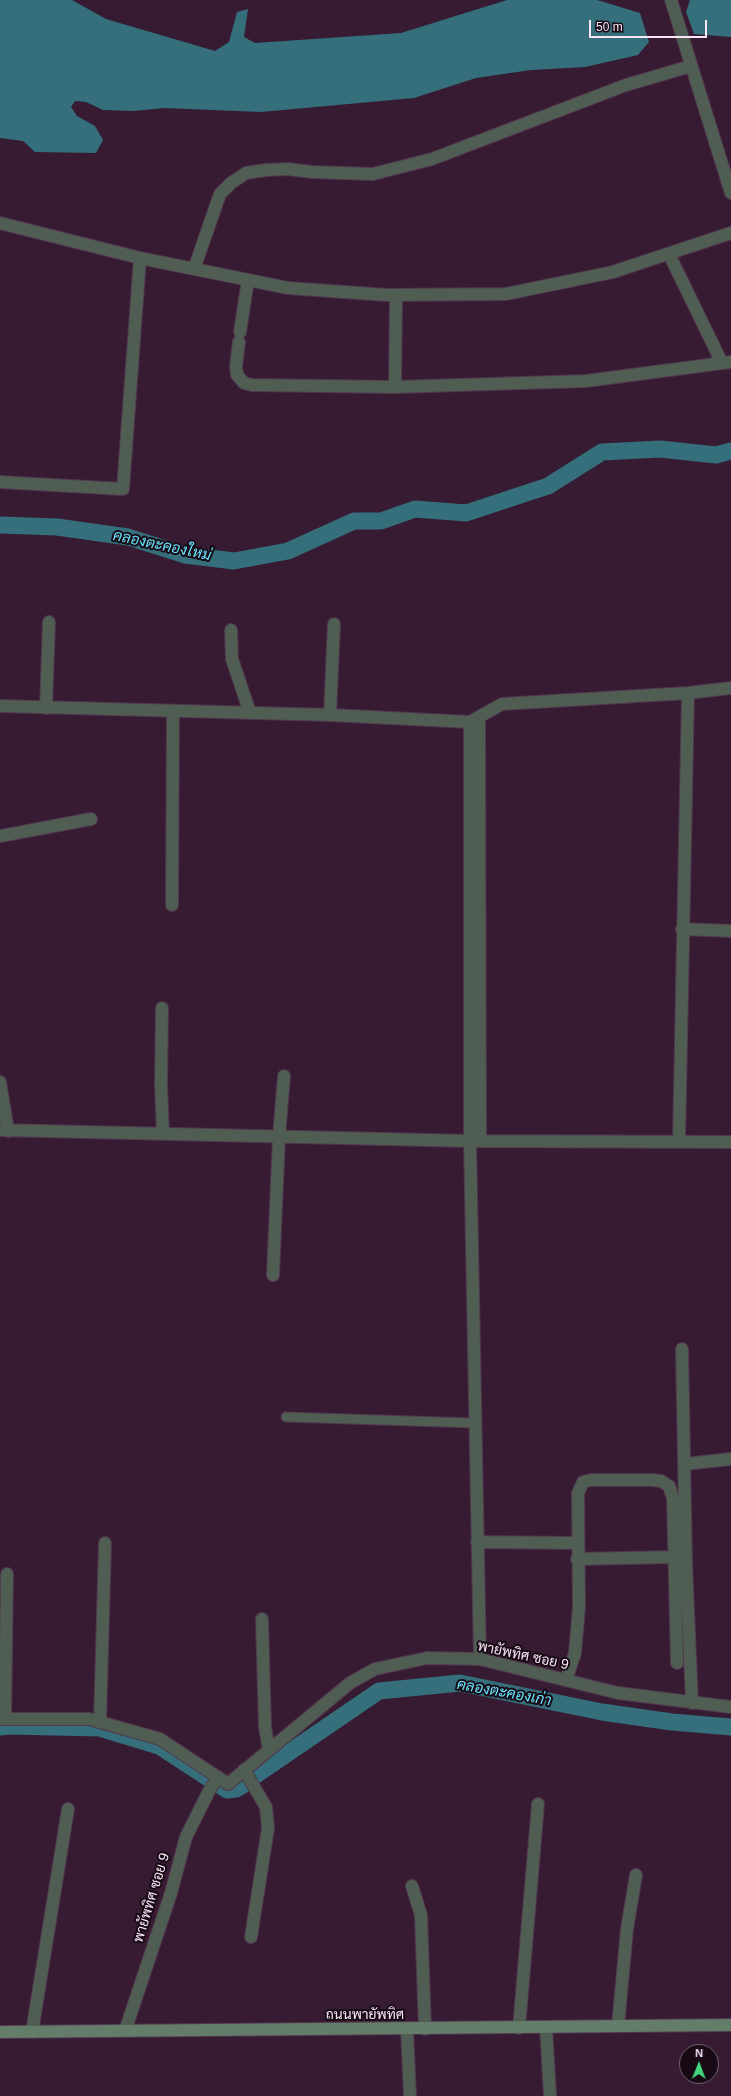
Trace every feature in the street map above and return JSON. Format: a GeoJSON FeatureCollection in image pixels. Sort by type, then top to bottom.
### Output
{"type":"FeatureCollection","features":[{"type":"Feature","properties":{"kind":"street"},"geometry":{"type":"LineString","coordinates":[[671,0],[731,194]]}},
{"type":"Feature","properties":{"kind":"street"},"geometry":{"type":"LineString","coordinates":[[194,269],[220,194],[231,183],[246,173],[288,169],[312,172],[373,174],[432,159],[626,85],[691,66]]}},
{"type":"Feature","properties":{"kind":"street"},"geometry":{"type":"LineString","coordinates":[[0,223],[140,258],[288,288],[396,295],[506,294],[613,272],[731,233]]}},
{"type":"Feature","properties":{"kind":"street"},"geometry":{"type":"LineString","coordinates":[[248,280],[239,337],[236,373],[241,380],[248,384],[395,387],[586,381],[727,363],[669,254]]}},
{"type":"Feature","properties":{"kind":"street"},"geometry":{"type":"LineString","coordinates":[[0,482],[123,490],[140,258]]}},
{"type":"Feature","properties":{"kind":"street"},"geometry":{"type":"LineString","coordinates":[[395,387],[396,295]]}},
{"type":"Feature","properties":{"kind":"street"},"geometry":{"type":"LineString","coordinates":[[46,708],[49,622]]}},
{"type":"Feature","properties":{"kind":"street"},"geometry":{"type":"LineString","coordinates":[[330,715],[334,624]]}},
{"type":"Feature","properties":{"kind":"street"},"geometry":{"type":"LineString","coordinates":[[231,630],[232,660],[250,713]]}},
{"type":"Feature","properties":{"kind":"street"},"geometry":{"type":"LineString","coordinates":[[0,706],[475,720],[502,704],[688,693],[731,688]]}},
{"type":"Feature","properties":{"kind":"street"},"geometry":{"type":"LineString","coordinates":[[679,1141],[682,929],[688,693]]}},
{"type":"Feature","properties":{"kind":"street"},"geometry":{"type":"LineString","coordinates":[[172,905],[173,712]]}},
{"type":"Feature","properties":{"kind":"street"},"geometry":{"type":"LineString","coordinates":[[475,720],[474,1422],[480,1659]]}},
{"type":"Feature","properties":{"kind":"street"},"geometry":{"type":"LineString","coordinates":[[0,836],[91,819]]}},
{"type":"Feature","properties":{"kind":"street"},"geometry":{"type":"LineString","coordinates":[[682,929],[731,931]]}},
{"type":"Feature","properties":{"kind":"street"},"geometry":{"type":"LineString","coordinates":[[162,1008],[160,1086],[163,1134]]}},
{"type":"Feature","properties":{"kind":"street"},"geometry":{"type":"LineString","coordinates":[[273,1275],[279,1137],[284,1076]]}},
{"type":"Feature","properties":{"kind":"street"},"geometry":{"type":"LineString","coordinates":[[0,1082],[4,1130],[475,1141],[731,1142]]}},
{"type":"Feature","properties":{"kind":"street"},"geometry":{"type":"LineString","coordinates":[[682,1349],[686,1564],[692,1703]]}},
{"type":"Feature","properties":{"kind":"street"},"geometry":{"type":"LineString","coordinates":[[685,1464],[731,1459]]}},
{"type":"Feature","properties":{"kind":"street"},"geometry":{"type":"LineString","coordinates":[[566,1680],[575,1653],[579,1607],[577,1559],[578,1493],[583,1482],[604,1479],[662,1481],[670,1486],[673,1498],[673,1557],[677,1664]]}},
{"type":"Feature","properties":{"kind":"street"},"geometry":{"type":"LineString","coordinates":[[477,1542],[577,1543]]}},
{"type":"Feature","properties":{"kind":"street"},"geometry":{"type":"LineString","coordinates":[[100,1722],[105,1543]]}},
{"type":"Feature","properties":{"kind":"street"},"geometry":{"type":"LineString","coordinates":[[577,1559],[673,1557]]}},
{"type":"Feature","properties":{"kind":"street"},"geometry":{"type":"LineString","coordinates":[[7,1574],[3,1719],[89,1719],[100,1722],[160,1739],[223,1780]]}},
{"type":"Feature","properties":{"kind":"street"},"geometry":{"type":"LineString","coordinates":[[262,1619],[266,1727],[269,1750]]}},
{"type":"Feature","properties":{"kind":"street","name":"พายัพทิศ ซอย 9"},"geometry":{"type":"LineString","coordinates":[[126,2031],[171,1893],[186,1837],[209,1791],[223,1780],[244,1770],[350,1683],[374,1669],[427,1658],[480,1659],[618,1693],[731,1707]]}},
{"type":"Feature","properties":{"kind":"street"},"geometry":{"type":"LineString","coordinates":[[244,1770],[266,1807],[268,1828],[251,1937]]}},
{"type":"Feature","properties":{"kind":"street"},"geometry":{"type":"LineString","coordinates":[[520,2028],[538,1804]]}},
{"type":"Feature","properties":{"kind":"street"},"geometry":{"type":"LineString","coordinates":[[32,2032],[68,1809]]}},
{"type":"Feature","properties":{"kind":"street"},"geometry":{"type":"LineString","coordinates":[[618,2026],[627,1928],[636,1875]]}},
{"type":"Feature","properties":{"kind":"street"},"geometry":{"type":"LineString","coordinates":[[412,1886],[421,1915],[425,2029]]}},
{"type":"Feature","properties":{"kind":"street","name":"ถนนพายัพทิศ"},"geometry":{"type":"LineString","coordinates":[[0,2032],[407,2030],[731,2025]]}},
{"type":"Feature","properties":{"kind":"street"},"geometry":{"type":"LineString","coordinates":[[546,2027],[550,2096]]}},
{"type":"Feature","properties":{"kind":"street"},"geometry":{"type":"LineString","coordinates":[[407,2030],[410,2096]]}},
{"type":"Feature","properties":{"kind":"lane"},"geometry":{"type":"LineString","coordinates":[[286,1417],[474,1422]]}},
{"type":"Feature","properties":{"kind":"shaded area"},"geometry":{"type":"Polygon","coordinates":[[[0,0],[72,0],[106,19],[215,51],[229,42],[237,12],[248,9],[244,37],[255,43],[401,33],[507,0],[597,0],[640,13],[649,42],[638,55],[585,67],[531,70],[476,78],[414,98],[261,112],[164,108],[134,111],[103,110],[86,102],[75,101],[71,107],[77,116],[95,126],[103,140],[96,153],[35,152],[23,141],[0,138],[0,0]]]}},
{"type":"Feature","properties":{"kind":"shaded area"},"geometry":{"type":"Polygon","coordinates":[[[690,0],[731,0],[731,37],[694,34],[686,12],[690,0]]]}},
{"type":"Feature","properties":{"kind":"waterway","name":"คลองตะคองใหม่"},"geometry":{"type":"LineString","coordinates":[[0,525],[57,527],[128,537],[185,555],[234,561],[288,551],[354,521],[381,521],[415,509],[466,513],[548,486],[602,452],[660,449],[716,455],[731,451]]}},
{"type":"Feature","properties":{"kind":"waterway","name":"คลองตะคองเก่า"},"geometry":{"type":"LineString","coordinates":[[253,1777],[379,1691],[460,1683],[602,1712],[672,1722],[731,1727]]}},
{"type":"Feature","properties":{"kind":"waterway","name":"คลองตะคองเก่า"},"geometry":{"type":"LineString","coordinates":[[0,1727],[100,1728],[159,1746],[211,1780]]}},
{"type":"Feature","properties":{"kind":"waterway","name":"คลองตะคองเก่า"},"geometry":{"type":"LineString","coordinates":[[221,1786],[227,1790],[236,1789],[243,1785]]}}]}
